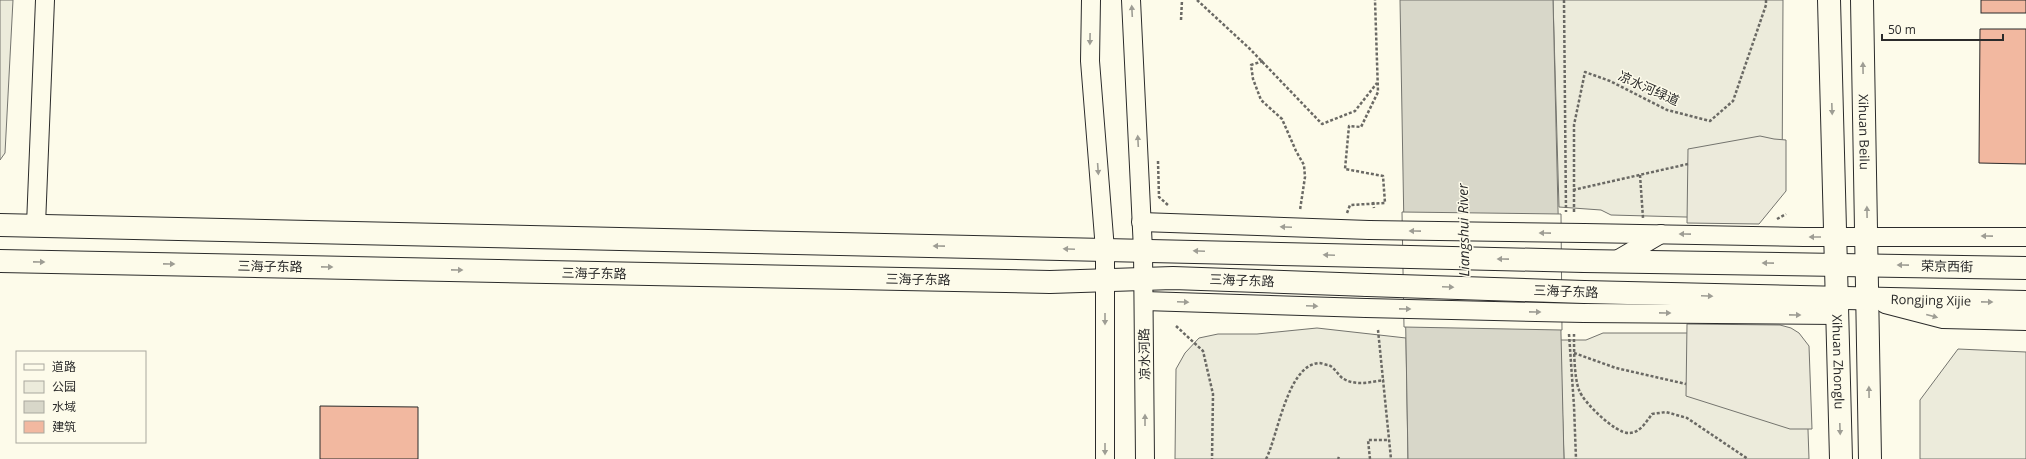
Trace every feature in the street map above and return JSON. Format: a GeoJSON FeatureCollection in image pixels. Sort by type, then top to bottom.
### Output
{"type":"FeatureCollection","features":[{"type":"Feature","properties":{"kind":"main road"},"geometry":{"type":"LineString","coordinates":[[1829,0],[1835,264]]}},
{"type":"Feature","properties":{"kind":"main road","name":"Xihuan Beilu"},"geometry":{"type":"LineString","coordinates":[[1862,0],[1868,265]]}},
{"type":"Feature","properties":{"kind":"main road","name":"三海子东路"},"geometry":{"type":"LineString","coordinates":[[0,225],[1104,250],[1143,250],[1361,235],[1398,257],[1835,264]]}},
{"type":"Feature","properties":{"kind":"main road","name":"三海子东路"},"geometry":{"type":"LineString","coordinates":[[0,261],[1050,282],[1174,278],[1363,300],[1396,286],[1584,303],[1663,294],[1836,306]]}},
{"type":"Feature","properties":{"kind":"main road","name":"荣京西街"},"geometry":{"type":"LineString","coordinates":[[1835,264],[2026,268]]}},
{"type":"Feature","properties":{"kind":"main road","name":"Xihuan Zhonglu"},"geometry":{"type":"LineString","coordinates":[[1835,264],[1841,459]]}},
{"type":"Feature","properties":{"kind":"main road"},"geometry":{"type":"LineString","coordinates":[[1868,265],[1867,300],[1870,459]]}},
{"type":"Feature","properties":{"kind":"main road","name":"Rongjing Xijie"},"geometry":{"type":"LineString","coordinates":[[1836,306],[1867,300],[2026,302]]}},
{"type":"Feature","properties":{"kind":"street"},"geometry":{"type":"LineString","coordinates":[[36,225],[45,0]]}},
{"type":"Feature","properties":{"kind":"street"},"geometry":{"type":"LineString","coordinates":[[1091,0],[1090,61],[1105,280],[1105,459]]}},
{"type":"Feature","properties":{"kind":"street","name":"凉水河路"},"geometry":{"type":"LineString","coordinates":[[1131,0],[1143,250],[1145,459]]}},
{"type":"Feature","properties":{"kind":"street"},"geometry":{"type":"LineString","coordinates":[[1141,222],[1361,235],[1584,233],[1834,237],[2026,237]]}},
{"type":"Feature","properties":{"kind":"street"},"geometry":{"type":"LineString","coordinates":[[1615,261],[1661,234]]}},
{"type":"Feature","properties":{"kind":"street"},"geometry":{"type":"LineString","coordinates":[[1616,313],[1663,294]]}},
{"type":"Feature","properties":{"kind":"street"},"geometry":{"type":"LineString","coordinates":[[1144,301],[1363,300],[1584,303],[1616,313],[1836,306]]}},
{"type":"Feature","properties":{"kind":"street"},"geometry":{"type":"LineString","coordinates":[[1867,300],[1943,319],[2026,321]]}},
{"type":"Feature","properties":{"kind":"path"},"geometry":{"type":"LineString","coordinates":[[1180,20],[1182,0]]}},
{"type":"Feature","properties":{"kind":"path"},"geometry":{"type":"LineString","coordinates":[[1197,0],[1263,61],[1322,124],[1355,111],[1378,82]]}},
{"type":"Feature","properties":{"kind":"path"},"geometry":{"type":"LineString","coordinates":[[1361,235],[1347,209],[1350,205],[1373,202],[1385,203],[1383,176],[1345,169],[1349,126],[1361,127],[1378,92],[1375,0]]}},
{"type":"Feature","properties":{"kind":"path"},"geometry":{"type":"LineString","coordinates":[[1564,0],[1566,212]]}},
{"type":"Feature","properties":{"kind":"path","name":"凉水河绿道"},"geometry":{"type":"LineString","coordinates":[[1574,212],[1574,125],[1584,72],[1610,81],[1667,110],[1710,121],[1733,101],[1766,5],[1766,0]]}},
{"type":"Feature","properties":{"kind":"path"},"geometry":{"type":"LineString","coordinates":[[1263,61],[1251,65],[1253,79],[1262,100],[1282,118],[1296,151],[1304,165],[1305,177],[1300,200],[1300,215]]}},
{"type":"Feature","properties":{"kind":"path"},"geometry":{"type":"LineString","coordinates":[[1573,190],[1688,164]]}},
{"type":"Feature","properties":{"kind":"path"},"geometry":{"type":"LineString","coordinates":[[1640,175],[1643,222]]}},
{"type":"Feature","properties":{"kind":"path"},"geometry":{"type":"LineString","coordinates":[[1373,202],[1374,208]]}},
{"type":"Feature","properties":{"kind":"path"},"geometry":{"type":"LineString","coordinates":[[1176,326],[1203,350],[1213,394],[1212,459]]}},
{"type":"Feature","properties":{"kind":"path"},"geometry":{"type":"LineString","coordinates":[[1378,330],[1391,459]]}},
{"type":"Feature","properties":{"kind":"path"},"geometry":{"type":"LineString","coordinates":[[1569,334],[1576,459]]}},
{"type":"Feature","properties":{"kind":"path"},"geometry":{"type":"LineString","coordinates":[[1574,334],[1574,353],[1579,390],[1589,407],[1621,432],[1629,434],[1638,431],[1652,414],[1666,412],[1687,418],[1748,459]]}},
{"type":"Feature","properties":{"kind":"path"},"geometry":{"type":"LineString","coordinates":[[1574,353],[1616,368],[1686,384]]}},
{"type":"Feature","properties":{"kind":"path"},"geometry":{"type":"LineString","coordinates":[[1266,459],[1273,447],[1284,403],[1295,381],[1306,369],[1319,363],[1331,366],[1344,379],[1358,384],[1384,380]]}},
{"type":"Feature","properties":{"kind":"path"},"geometry":{"type":"LineString","coordinates":[[1370,459],[1368,440],[1389,440]]}},
{"type":"Feature","properties":{"kind":"green space"},"geometry":{"type":"Polygon","coordinates":[[[0,0],[13,0],[5,153],[0,160],[0,0]]]}},
{"type":"Feature","properties":{"kind":"green space"},"geometry":{"type":"Polygon","coordinates":[[[1553,0],[1783,0],[1782,190],[1760,219],[1611,215],[1601,210],[1559,207],[1553,0]]]}},
{"type":"Feature","properties":{"kind":"green space"},"geometry":{"type":"Polygon","coordinates":[[[1317,328],[1406,338],[1408,459],[1175,459],[1176,369],[1185,353],[1199,338],[1218,334],[1257,334],[1317,328]]]}},
{"type":"Feature","properties":{"kind":"green space"},"geometry":{"type":"Polygon","coordinates":[[[1603,333],[1791,333],[1805,342],[1809,459],[1564,459],[1560,340],[1586,340],[1603,333]]]}},
{"type":"Feature","properties":{"kind":"green space"},"geometry":{"type":"Polygon","coordinates":[[[1958,349],[2026,352],[2026,459],[1920,459],[1920,400],[1958,349]]]}},
{"type":"Feature","properties":{"kind":"shaded area"},"geometry":{"type":"Polygon","coordinates":[[[1760,136],[1786,140],[1786,191],[1759,224],[1687,223],[1688,149],[1760,136]]]}},
{"type":"Feature","properties":{"kind":"shaded area"},"geometry":{"type":"Polygon","coordinates":[[[1687,324],[1780,325],[1791,328],[1799,333],[1809,346],[1812,429],[1790,429],[1686,396],[1687,324]]]}},
{"type":"Feature","properties":{"kind":"water","name":"Liangshui River"},"geometry":{"type":"Polygon","coordinates":[[[1400,0],[1553,0],[1564,459],[1408,459],[1400,0]]]}},
{"type":"Feature","properties":{"kind":"pier"},"geometry":{"type":"Polygon","coordinates":[[[1402,212],[1561,214],[1562,330],[1404,327],[1402,212]]]}},
{"type":"Feature","properties":{"kind":"building"},"geometry":{"type":"Polygon","coordinates":[[[1981,0],[2026,0],[2026,13],[1981,13],[1981,0]]]}},
{"type":"Feature","properties":{"kind":"building"},"geometry":{"type":"Polygon","coordinates":[[[1980,29],[2026,29],[2026,164],[1979,163],[1980,29]]]}},
{"type":"Feature","properties":{"kind":"building"},"geometry":{"type":"Polygon","coordinates":[[[320,406],[418,407],[418,459],[320,459],[320,406]]]}}]}
